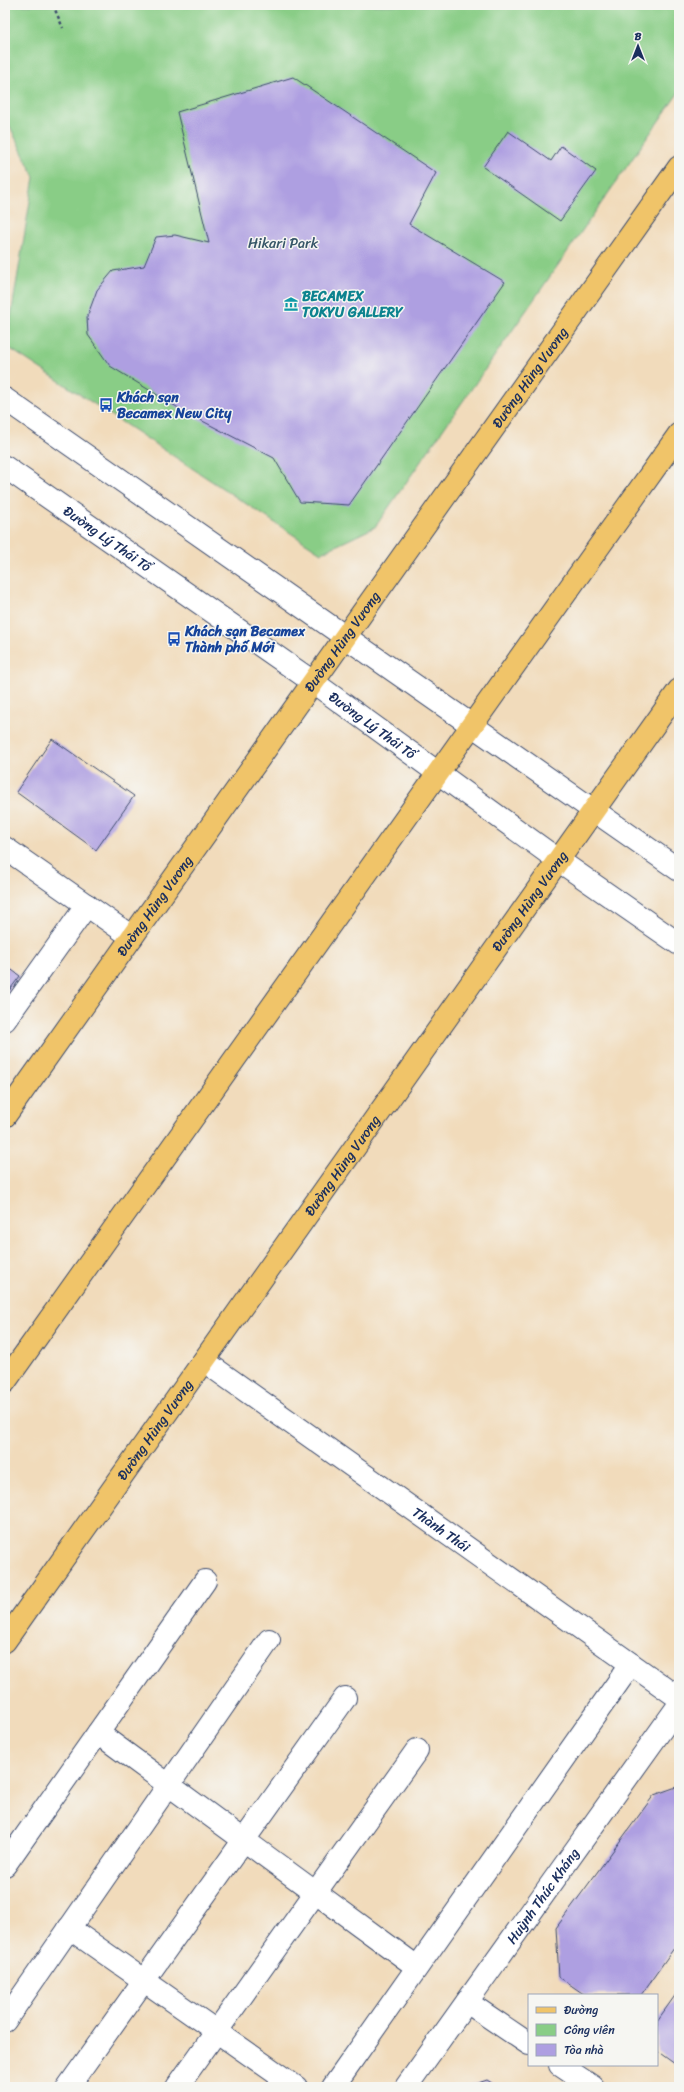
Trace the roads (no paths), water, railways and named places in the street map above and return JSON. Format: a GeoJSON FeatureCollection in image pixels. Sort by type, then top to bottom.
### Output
{"type":"FeatureCollection","features":[{"type":"Feature","properties":{"kind":"main road","name":"Đường Hùng Vương"},"geometry":{"type":"LineString","coordinates":[[5,1116],[679,167]]}},
{"type":"Feature","properties":{"kind":"main road"},"geometry":{"type":"LineString","coordinates":[[5,1382],[437,772],[679,434]]}},
{"type":"Feature","properties":{"kind":"main road","name":"Đường Hùng Vương"},"geometry":{"type":"LineString","coordinates":[[5,1641],[679,690]]}},
{"type":"Feature","properties":{"kind":"street"},"geometry":{"type":"LineString","coordinates":[[5,399],[679,870]]}},
{"type":"Feature","properties":{"kind":"street","name":"Đường Lý Thái Tổ"},"geometry":{"type":"LineString","coordinates":[[5,467],[313,682],[558,860],[679,944]]}},
{"type":"Feature","properties":{"kind":"street"},"geometry":{"type":"LineString","coordinates":[[5,848],[132,937]]}},
{"type":"Feature","properties":{"kind":"street"},"geometry":{"type":"LineString","coordinates":[[5,1020],[87,905]]}},
{"type":"Feature","properties":{"kind":"street","name":"Thành Thái"},"geometry":{"type":"LineString","coordinates":[[204,1361],[679,1698]]}},
{"type":"Feature","properties":{"kind":"street"},"geometry":{"type":"LineString","coordinates":[[5,1865],[205,1581]]}},
{"type":"Feature","properties":{"kind":"street"},"geometry":{"type":"LineString","coordinates":[[5,2021],[268,1640]]}},
{"type":"Feature","properties":{"kind":"street"},"geometry":{"type":"LineString","coordinates":[[333,2087],[631,1664]]}},
{"type":"Feature","properties":{"kind":"street"},"geometry":{"type":"LineString","coordinates":[[68,2087],[345,1698]]}},
{"type":"Feature","properties":{"kind":"street","name":"Huỳnh Thúc Kháng"},"geometry":{"type":"LineString","coordinates":[[406,2087],[679,1705]]}},
{"type":"Feature","properties":{"kind":"street"},"geometry":{"type":"LineString","coordinates":[[98,1733],[417,1967]]}},
{"type":"Feature","properties":{"kind":"street"},"geometry":{"type":"LineString","coordinates":[[177,2087],[417,1750]]}},
{"type":"Feature","properties":{"kind":"street"},"geometry":{"type":"LineString","coordinates":[[69,1928],[296,2087]]}},
{"type":"Feature","properties":{"kind":"street"},"geometry":{"type":"LineString","coordinates":[[467,2002],[528,2043]]}},
{"type":"Feature","properties":{"kind":"street"},"geometry":{"type":"LineString","coordinates":[[562,2066],[593,2087]]}},
{"type":"Feature","properties":{"kind":"place","name":"BECAMEX TOKYU GALLERY"},"geometry":{"type":"Point","coordinates":[291,304]}},
{"type":"Feature","properties":{"kind":"place","name":"Khách sạn Becamex New City"},"geometry":{"type":"Point","coordinates":[106,405]}},
{"type":"Feature","properties":{"kind":"place","name":"Khách sạn Becamex Thành phố Mới"},"geometry":{"type":"Point","coordinates":[174,639]}},
{"type":"Feature","properties":{"kind":"park label","name":"Hikari Park"},"geometry":{"type":"Point","coordinates":[283,243]}}]}
